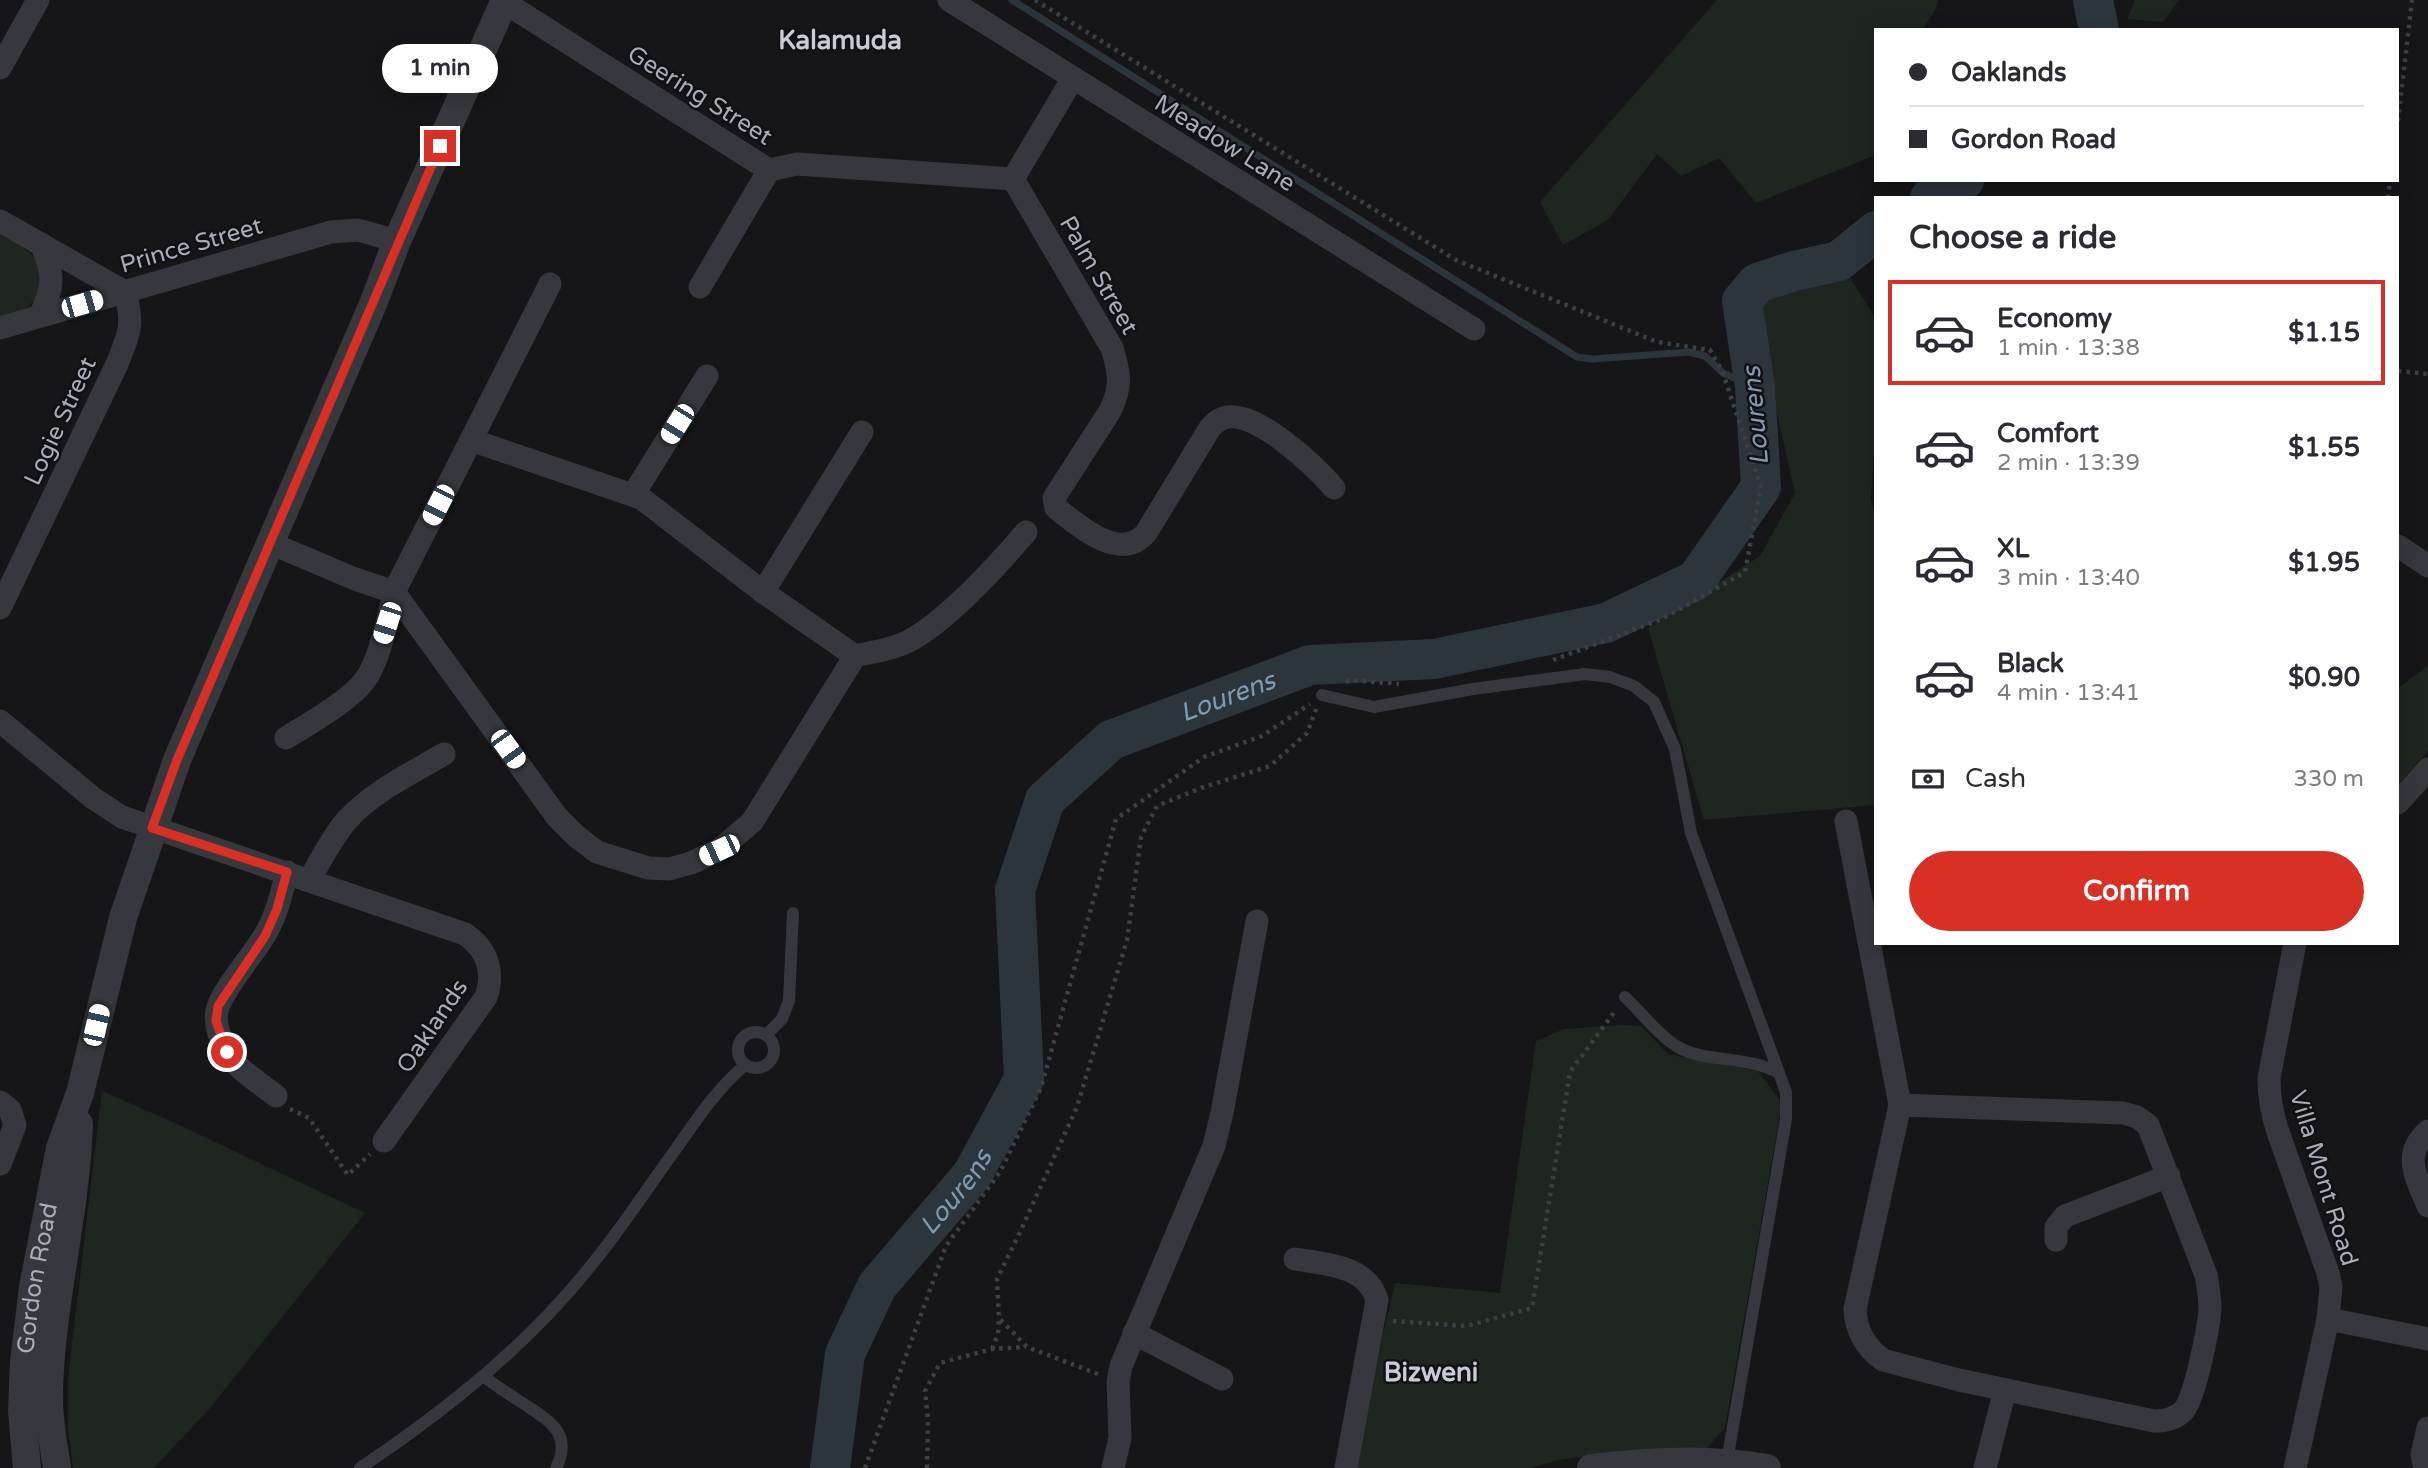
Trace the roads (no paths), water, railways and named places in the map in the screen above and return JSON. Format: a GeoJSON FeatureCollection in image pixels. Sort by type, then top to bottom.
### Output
{"type":"FeatureCollection","features":[{"type":"Feature","properties":{"kind":"street"},"geometry":{"type":"LineString","coordinates":[[0,68],[38,0]]}},
{"type":"Feature","properties":{"kind":"street","name":"Meadow Lane"},"geometry":{"type":"LineString","coordinates":[[948,0],[1474,330]]}},
{"type":"Feature","properties":{"kind":"street","name":"Geering Street"},"geometry":{"type":"LineString","coordinates":[[504,1],[769,170],[797,164],[1013,179]]}},
{"type":"Feature","properties":{"kind":"street","name":"Gordon Road"},"geometry":{"type":"LineString","coordinates":[[27,1468],[22,1411],[24,1362],[33,1287],[60,1147],[80,1093],[123,918],[152,828],[177,760],[373,303],[397,241],[504,1]]}},
{"type":"Feature","properties":{"kind":"street"},"geometry":{"type":"LineString","coordinates":[[1013,179],[1073,78]]}},
{"type":"Feature","properties":{"kind":"street"},"geometry":{"type":"LineString","coordinates":[[700,287],[769,170]]}},
{"type":"Feature","properties":{"kind":"street","name":"Palm Street"},"geometry":{"type":"LineString","coordinates":[[1013,179],[1112,348],[1119,375],[1117,397],[1110,411],[1057,492],[1053,503],[1060,511],[1108,542],[1121,546],[1136,542],[1146,533],[1210,428],[1215,422],[1228,417],[1242,419],[1290,446],[1334,488]]}},
{"type":"Feature","properties":{"kind":"street"},"geometry":{"type":"LineString","coordinates":[[0,221],[124,292]]}},
{"type":"Feature","properties":{"kind":"street","name":"Prince Street"},"geometry":{"type":"LineString","coordinates":[[0,328],[331,232],[358,230],[397,241]]}},
{"type":"Feature","properties":{"kind":"street"},"geometry":{"type":"LineString","coordinates":[[40,316],[52,284],[49,263],[41,244]]}},
{"type":"Feature","properties":{"kind":"street"},"geometry":{"type":"LineString","coordinates":[[286,738],[350,695],[366,680],[387,623],[394,592],[550,284]]}},
{"type":"Feature","properties":{"kind":"street","name":"Logie Street"},"geometry":{"type":"LineString","coordinates":[[0,608],[129,334],[131,315],[124,292]]}},
{"type":"Feature","properties":{"kind":"street"},"geometry":{"type":"LineString","coordinates":[[633,495],[707,376]]}},
{"type":"Feature","properties":{"kind":"street"},"geometry":{"type":"LineString","coordinates":[[763,592],[862,432]]}},
{"type":"Feature","properties":{"kind":"street"},"geometry":{"type":"LineString","coordinates":[[471,440],[641,498],[763,592],[855,656]]}},
{"type":"Feature","properties":{"kind":"street"},"geometry":{"type":"LineString","coordinates":[[270,543],[355,579],[394,592],[557,817],[597,852],[648,869],[669,869],[691,863],[719,850],[752,822],[855,656],[890,648],[920,634],[945,615],[995,567],[1026,532]]}},
{"type":"Feature","properties":{"kind":"street"},"geometry":{"type":"LineString","coordinates":[[2399,547],[2428,566]]}},
{"type":"Feature","properties":{"kind":"street","name":"Oaklands"},"geometry":{"type":"LineString","coordinates":[[0,721],[106,808],[122,817],[465,934],[476,942],[488,965],[490,986],[486,997],[384,1141]]}},
{"type":"Feature","properties":{"kind":"street"},"geometry":{"type":"LineString","coordinates":[[309,880],[345,822],[363,804],[443,754]]}},
{"type":"Feature","properties":{"kind":"street"},"geometry":{"type":"LineString","coordinates":[[2399,802],[2423,783]]}},
{"type":"Feature","properties":{"kind":"street"},"geometry":{"type":"LineString","coordinates":[[1846,821],[1899,1105],[1856,1309],[1858,1328],[1867,1346],[1874,1354],[1894,1364],[2154,1421],[2169,1420],[2183,1410],[2192,1392],[2208,1322],[2209,1291],[2206,1275],[2169,1177],[2151,1131],[2143,1120],[2130,1114],[1899,1105]]}},
{"type":"Feature","properties":{"kind":"street"},"geometry":{"type":"LineString","coordinates":[[276,1096],[227,1052],[216,1021],[216,1013],[222,999],[265,936],[277,909],[287,872]]}},
{"type":"Feature","properties":{"kind":"street"},"geometry":{"type":"LineString","coordinates":[[1114,1468],[1120,1438],[1118,1382],[1121,1366],[1214,1146],[1257,921]]}},
{"type":"Feature","properties":{"kind":"street","name":"Villa Mont Road"},"geometry":{"type":"LineString","coordinates":[[2295,945],[2269,1078],[2269,1094],[2278,1132],[2331,1287],[2328,1319],[2295,1468]]}},
{"type":"Feature","properties":{"kind":"street","name":"Gordon Road"},"geometry":{"type":"LineString","coordinates":[[57,1468],[51,1433],[50,1360],[75,1180],[80,1093]]}},
{"type":"Feature","properties":{"kind":"street"},"geometry":{"type":"LineString","coordinates":[[0,1102],[10,1110],[15,1125],[0,1164]]}},
{"type":"Feature","properties":{"kind":"street"},"geometry":{"type":"LineString","coordinates":[[2428,1130],[2412,1154],[2412,1163],[2428,1206]]}},
{"type":"Feature","properties":{"kind":"street"},"geometry":{"type":"LineString","coordinates":[[2056,1240],[2056,1227],[2065,1216],[2169,1177]]}},
{"type":"Feature","properties":{"kind":"street"},"geometry":{"type":"LineString","coordinates":[[1295,1259],[1341,1266],[1366,1280],[1374,1289],[1377,1300],[1346,1468]]}},
{"type":"Feature","properties":{"kind":"street"},"geometry":{"type":"LineString","coordinates":[[2328,1319],[2428,1339]]}},
{"type":"Feature","properties":{"kind":"street"},"geometry":{"type":"LineString","coordinates":[[1134,1334],[1222,1379]]}},
{"type":"Feature","properties":{"kind":"street"},"geometry":{"type":"LineString","coordinates":[[1985,1468],[2005,1390]]}},
{"type":"Feature","properties":{"kind":"street"},"geometry":{"type":"LineString","coordinates":[[2425,1468],[2422,1455],[2428,1428]]}},
{"type":"Feature","properties":{"kind":"street"},"geometry":{"type":"LineString","coordinates":[[1591,1468],[1671,1461],[1727,1461],[1767,1468]]}},
{"type":"Feature","properties":{"kind":"lane"},"geometry":{"type":"LineString","coordinates":[[1322,695],[1374,707],[1473,689],[1585,674],[1610,677],[1634,686],[1654,702],[1675,749],[1691,832],[1786,1092],[1786,1119],[1727,1461]]}},
{"type":"Feature","properties":{"kind":"lane"},"geometry":{"type":"LineString","coordinates":[[766,1035],[782,1020],[789,1001],[793,913]]}},
{"type":"Feature","properties":{"kind":"lane"},"geometry":{"type":"LineString","coordinates":[[1625,997],[1663,1036],[1678,1047],[1693,1053],[1753,1062],[1779,1073]]}},
{"type":"Feature","properties":{"kind":"lane"},"geometry":{"type":"LineString","coordinates":[[751,1032],[766,1035],[774,1048],[769,1062],[755,1068],[745,1065],[737,1052],[739,1042],[751,1032]]}},
{"type":"Feature","properties":{"kind":"lane"},"geometry":{"type":"LineString","coordinates":[[360,1468],[435,1416],[483,1376],[571,1290],[598,1257],[709,1102],[745,1065]]}},
{"type":"Feature","properties":{"kind":"lane"},"geometry":{"type":"LineString","coordinates":[[483,1376],[556,1428],[563,1448],[556,1468]]}},
{"type":"Feature","properties":{"kind":"waterway"},"geometry":{"type":"LineString","coordinates":[[1012,0],[1577,357],[1593,359],[1689,352],[1705,356],[1723,373],[1755,387]]}},
{"type":"Feature","properties":{"kind":"waterway","name":"Lourens"},"geometry":{"type":"LineString","coordinates":[[2093,0],[2099,28]]}},
{"type":"Feature","properties":{"kind":"waterway","name":"Lourens"},"geometry":{"type":"LineString","coordinates":[[1934,196],[1960,182]]}},
{"type":"Feature","properties":{"kind":"waterway","name":"Lourens"},"geometry":{"type":"LineString","coordinates":[[830,1468],[845,1354],[877,1286],[972,1175],[1024,1079],[1015,890],[1045,800],[1111,740],[1310,665],[1434,659],[1606,623],[1696,580],[1761,487],[1755,387],[1742,301],[1757,283],[1839,261],[1874,233]]}},
{"type":"Feature","properties":{"kind":"district","name":"Kalamuda"},"geometry":{"type":"Point","coordinates":[840,40]}},
{"type":"Feature","properties":{"kind":"district","name":"Bizweni"},"geometry":{"type":"Point","coordinates":[1431,1372]}}]}
